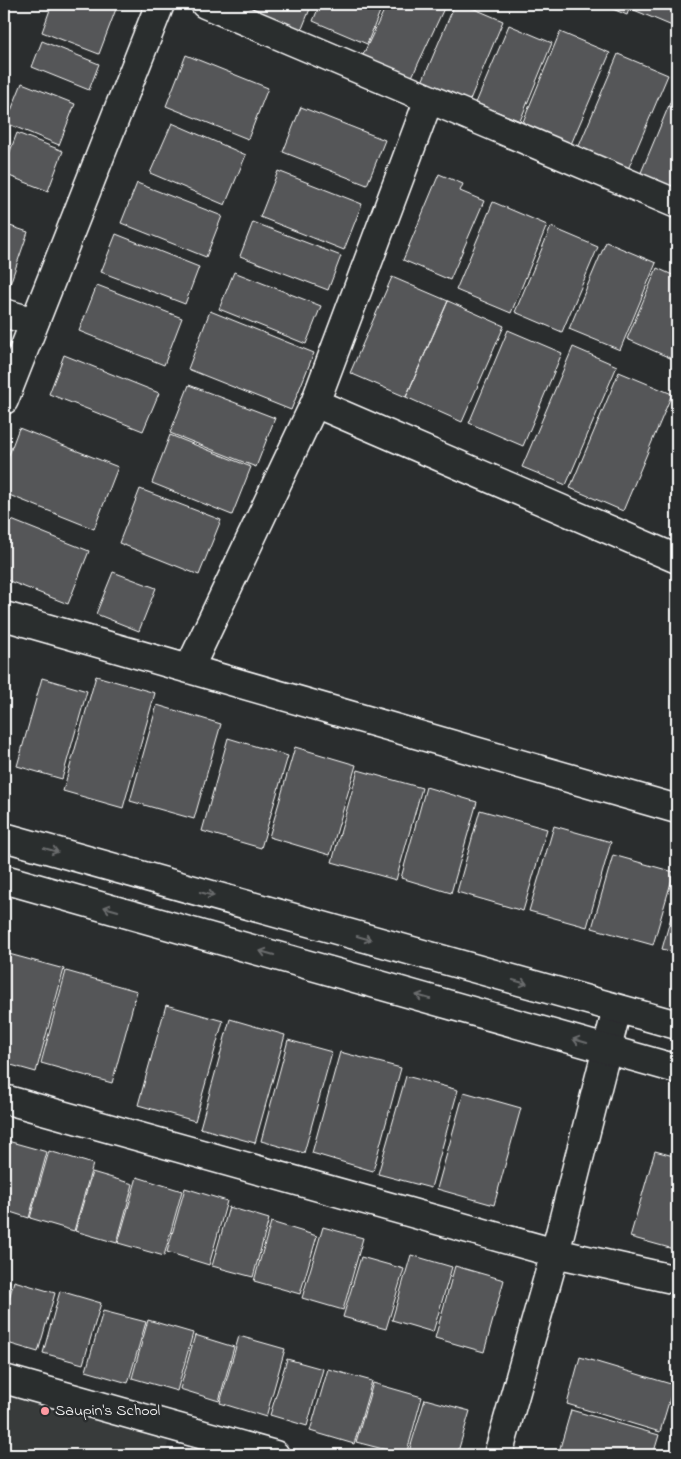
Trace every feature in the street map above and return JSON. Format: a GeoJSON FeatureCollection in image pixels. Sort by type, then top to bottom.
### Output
{"type":"FeatureCollection","features":[{"type":"Feature","properties":{"kind":"street"},"geometry":{"type":"LineString","coordinates":[[4,400],[160,4]]}},
{"type":"Feature","properties":{"kind":"street"},"geometry":{"type":"LineString","coordinates":[[205,4],[677,204]]}},
{"type":"Feature","properties":{"kind":"street"},"geometry":{"type":"LineString","coordinates":[[189,669],[315,403],[429,99]]}},
{"type":"Feature","properties":{"kind":"street"},"geometry":{"type":"LineString","coordinates":[[4,313],[34,322]]}},
{"type":"Feature","properties":{"kind":"street"},"geometry":{"type":"LineString","coordinates":[[315,403],[677,559]]}},
{"type":"Feature","properties":{"kind":"street"},"geometry":{"type":"LineString","coordinates":[[4,616],[677,809]]}},
{"type":"Feature","properties":{"kind":"street"},"geometry":{"type":"LineString","coordinates":[[4,837],[677,1025]]}},
{"type":"Feature","properties":{"kind":"street"},"geometry":{"type":"LineString","coordinates":[[4,880],[677,1069]]}},
{"type":"Feature","properties":{"kind":"street"},"geometry":{"type":"LineString","coordinates":[[498,1455],[555,1253],[617,1009]]}},
{"type":"Feature","properties":{"kind":"street"},"geometry":{"type":"LineString","coordinates":[[4,1099],[555,1253],[677,1280]]}},
{"type":"Feature","properties":{"kind":"street"},"geometry":{"type":"LineString","coordinates":[[4,1379],[196,1444],[275,1455]]}},
{"type":"Feature","properties":{"kind":"shaded area","name":"Saupin's School"},"geometry":{"type":"Polygon","coordinates":[[[4,1388],[170,1434],[165,1455],[4,1455],[4,1388]]]}},
{"type":"Feature","properties":{"kind":"building"},"geometry":{"type":"Polygon","coordinates":[[[52,4],[103,4],[116,9],[99,54],[42,32],[52,4]]]}},
{"type":"Feature","properties":{"kind":"building"},"geometry":{"type":"Polygon","coordinates":[[[255,4],[312,4],[299,36],[250,15],[255,4]]]}},
{"type":"Feature","properties":{"kind":"building"},"geometry":{"type":"Polygon","coordinates":[[[320,4],[383,4],[367,44],[313,21],[320,4]]]}},
{"type":"Feature","properties":{"kind":"building"},"geometry":{"type":"Polygon","coordinates":[[[387,4],[446,4],[411,79],[362,57],[387,4]]]}},
{"type":"Feature","properties":{"kind":"building"},"geometry":{"type":"Polygon","coordinates":[[[455,4],[463,4],[503,21],[469,102],[422,82],[455,4]]]}},
{"type":"Feature","properties":{"kind":"building"},"geometry":{"type":"Polygon","coordinates":[[[601,4],[631,4],[627,15],[601,4]]]}},
{"type":"Feature","properties":{"kind":"building"},"geometry":{"type":"Polygon","coordinates":[[[637,4],[677,4],[677,28],[634,10],[637,4]]]}},
{"type":"Feature","properties":{"kind":"building"},"geometry":{"type":"Polygon","coordinates":[[[509,25],[552,43],[520,121],[476,103],[509,25]]]}},
{"type":"Feature","properties":{"kind":"building"},"geometry":{"type":"Polygon","coordinates":[[[560,32],[610,53],[569,149],[520,129],[560,32]]]}},
{"type":"Feature","properties":{"kind":"building"},"geometry":{"type":"Polygon","coordinates":[[[42,41],[99,64],[89,90],[32,67],[42,41]]]}},
{"type":"Feature","properties":{"kind":"building"},"geometry":{"type":"Polygon","coordinates":[[[618,54],[668,75],[626,174],[576,153],[618,54]]]}},
{"type":"Feature","properties":{"kind":"building"},"geometry":{"type":"Polygon","coordinates":[[[186,55],[268,88],[248,139],[166,106],[186,55]]]}},
{"type":"Feature","properties":{"kind":"building"},"geometry":{"type":"Polygon","coordinates":[[[22,83],[75,104],[59,145],[6,123],[22,83]]]}},
{"type":"Feature","properties":{"kind":"building"},"geometry":{"type":"Polygon","coordinates":[[[677,86],[677,191],[640,175],[677,86]]]}},
{"type":"Feature","properties":{"kind":"building"},"geometry":{"type":"Polygon","coordinates":[[[301,107],[385,140],[367,185],[283,152],[301,107]]]}},
{"type":"Feature","properties":{"kind":"building"},"geometry":{"type":"Polygon","coordinates":[[[172,123],[246,155],[225,205],[150,173],[172,123]]]}},
{"type":"Feature","properties":{"kind":"building"},"geometry":{"type":"Polygon","coordinates":[[[17,133],[63,151],[48,191],[4,174],[4,167],[17,133]]]}},
{"type":"Feature","properties":{"kind":"building"},"geometry":{"type":"Polygon","coordinates":[[[278,171],[362,204],[344,250],[260,217],[278,171]]]}},
{"type":"Feature","properties":{"kind":"building"},"geometry":{"type":"Polygon","coordinates":[[[439,174],[463,184],[460,191],[484,201],[450,280],[403,260],[439,174]]]}},
{"type":"Feature","properties":{"kind":"building"},"geometry":{"type":"Polygon","coordinates":[[[137,183],[222,216],[206,257],[121,223],[137,183]]]}},
{"type":"Feature","properties":{"kind":"building"},"geometry":{"type":"Polygon","coordinates":[[[493,202],[547,225],[511,313],[456,290],[493,202]]]}},
{"type":"Feature","properties":{"kind":"building"},"geometry":{"type":"Polygon","coordinates":[[[253,222],[341,256],[328,290],[240,256],[253,222]]]}},
{"type":"Feature","properties":{"kind":"building"},"geometry":{"type":"Polygon","coordinates":[[[4,224],[28,232],[10,284],[4,282],[4,224]]]}},
{"type":"Feature","properties":{"kind":"building"},"geometry":{"type":"Polygon","coordinates":[[[551,227],[598,247],[562,332],[515,312],[551,227]]]}},
{"type":"Feature","properties":{"kind":"building"},"geometry":{"type":"Polygon","coordinates":[[[116,234],[199,267],[185,304],[101,272],[116,234]]]}},
{"type":"Feature","properties":{"kind":"building"},"geometry":{"type":"Polygon","coordinates":[[[606,242],[656,263],[620,350],[569,329],[606,242]]]}},
{"type":"Feature","properties":{"kind":"building"},"geometry":{"type":"Polygon","coordinates":[[[657,268],[677,277],[677,361],[627,339],[657,268]]]}},
{"type":"Feature","properties":{"kind":"building"},"geometry":{"type":"Polygon","coordinates":[[[234,272],[321,306],[306,344],[219,309],[234,272]]]}},
{"type":"Feature","properties":{"kind":"building"},"geometry":{"type":"Polygon","coordinates":[[[392,277],[448,301],[406,397],[350,373],[392,277]]]}},
{"type":"Feature","properties":{"kind":"building"},"geometry":{"type":"Polygon","coordinates":[[[97,285],[182,318],[164,365],[79,331],[97,285]]]}},
{"type":"Feature","properties":{"kind":"building"},"geometry":{"type":"Polygon","coordinates":[[[448,301],[504,326],[462,422],[406,397],[448,301]]]}},
{"type":"Feature","properties":{"kind":"building"},"geometry":{"type":"Polygon","coordinates":[[[210,311],[314,353],[291,410],[188,369],[210,311]]]}},
{"type":"Feature","properties":{"kind":"building"},"geometry":{"type":"Polygon","coordinates":[[[508,330],[562,353],[523,446],[469,423],[508,330]]]}},
{"type":"Feature","properties":{"kind":"building"},"geometry":{"type":"Polygon","coordinates":[[[573,347],[617,366],[566,485],[522,467],[573,347]]]}},
{"type":"Feature","properties":{"kind":"building"},"geometry":{"type":"Polygon","coordinates":[[[64,355],[159,393],[143,431],[49,394],[64,355]]]}},
{"type":"Feature","properties":{"kind":"building"},"geometry":{"type":"Polygon","coordinates":[[[619,372],[672,394],[623,511],[570,488],[619,372]]]}},
{"type":"Feature","properties":{"kind":"building"},"geometry":{"type":"Polygon","coordinates":[[[189,385],[275,418],[256,467],[170,433],[189,385]]]}},
{"type":"Feature","properties":{"kind":"building"},"geometry":{"type":"Polygon","coordinates":[[[19,428],[118,467],[94,529],[4,493],[4,468],[19,428]]]}},
{"type":"Feature","properties":{"kind":"building"},"geometry":{"type":"Polygon","coordinates":[[[170,435],[251,467],[232,515],[152,483],[170,435]]]}},
{"type":"Feature","properties":{"kind":"building"},"geometry":{"type":"Polygon","coordinates":[[[140,489],[221,520],[199,575],[119,543],[140,489]]]}},
{"type":"Feature","properties":{"kind":"building"},"geometry":{"type":"Polygon","coordinates":[[[4,517],[89,551],[68,604],[4,579],[4,517]]]}},
{"type":"Feature","properties":{"kind":"building"},"geometry":{"type":"Polygon","coordinates":[[[113,572],[156,588],[139,631],[96,614],[113,572]]]}},
{"type":"Feature","properties":{"kind":"building"},"geometry":{"type":"Polygon","coordinates":[[[96,676],[155,693],[123,808],[63,791],[96,676]]]}},
{"type":"Feature","properties":{"kind":"building"},"geometry":{"type":"Polygon","coordinates":[[[42,678],[87,691],[62,779],[17,766],[42,678]]]}},
{"type":"Feature","properties":{"kind":"building"},"geometry":{"type":"Polygon","coordinates":[[[157,705],[221,724],[194,819],[130,801],[157,705]]]}},
{"type":"Feature","properties":{"kind":"building"},"geometry":{"type":"Polygon","coordinates":[[[228,738],[288,756],[261,848],[202,831],[228,738]]]}},
{"type":"Feature","properties":{"kind":"building"},"geometry":{"type":"Polygon","coordinates":[[[295,747],[356,765],[330,855],[269,837],[295,747]]]}},
{"type":"Feature","properties":{"kind":"building"},"geometry":{"type":"Polygon","coordinates":[[[358,770],[422,788],[396,880],[332,862],[358,770]]]}},
{"type":"Feature","properties":{"kind":"building"},"geometry":{"type":"Polygon","coordinates":[[[426,787],[477,802],[451,893],[401,878],[426,787]]]}},
{"type":"Feature","properties":{"kind":"building"},"geometry":{"type":"Polygon","coordinates":[[[480,810],[547,829],[523,911],[457,892],[480,810]]]}},
{"type":"Feature","properties":{"kind":"building"},"geometry":{"type":"Polygon","coordinates":[[[554,826],[611,842],[587,927],[529,911],[554,826]]]}},
{"type":"Feature","properties":{"kind":"building"},"geometry":{"type":"Polygon","coordinates":[[[613,855],[674,872],[653,945],[592,928],[613,855]]]}},
{"type":"Feature","properties":{"kind":"building"},"geometry":{"type":"Polygon","coordinates":[[[677,896],[677,953],[662,949],[677,896]]]}},
{"type":"Feature","properties":{"kind":"building"},"geometry":{"type":"Polygon","coordinates":[[[9,954],[64,969],[36,1072],[4,1063],[4,975],[9,954]]]}},
{"type":"Feature","properties":{"kind":"building"},"geometry":{"type":"Polygon","coordinates":[[[66,971],[137,991],[112,1083],[41,1063],[66,971]]]}},
{"type":"Feature","properties":{"kind":"building"},"geometry":{"type":"Polygon","coordinates":[[[166,1005],[223,1021],[195,1121],[138,1105],[166,1005]]]}},
{"type":"Feature","properties":{"kind":"building"},"geometry":{"type":"Polygon","coordinates":[[[230,1019],[285,1035],[255,1143],[200,1128],[230,1019]]]}},
{"type":"Feature","properties":{"kind":"building"},"geometry":{"type":"Polygon","coordinates":[[[288,1040],[332,1052],[304,1153],[261,1141],[288,1040]]]}},
{"type":"Feature","properties":{"kind":"building"},"geometry":{"type":"Polygon","coordinates":[[[340,1052],[401,1068],[373,1171],[312,1153],[340,1052]]]}},
{"type":"Feature","properties":{"kind":"building"},"geometry":{"type":"Polygon","coordinates":[[[406,1076],[458,1090],[431,1188],[378,1174],[406,1076]]]}},
{"type":"Feature","properties":{"kind":"building"},"geometry":{"type":"Polygon","coordinates":[[[464,1092],[521,1108],[494,1205],[437,1189],[464,1092]]]}},
{"type":"Feature","properties":{"kind":"building"},"geometry":{"type":"Polygon","coordinates":[[[4,1140],[47,1152],[29,1218],[4,1210],[4,1140]]]}},
{"type":"Feature","properties":{"kind":"building"},"geometry":{"type":"Polygon","coordinates":[[[49,1151],[93,1164],[74,1231],[30,1218],[49,1151]]]}},
{"type":"Feature","properties":{"kind":"building"},"geometry":{"type":"Polygon","coordinates":[[[655,1151],[677,1157],[677,1250],[630,1237],[655,1151]]]}},
{"type":"Feature","properties":{"kind":"building"},"geometry":{"type":"Polygon","coordinates":[[[92,1172],[133,1184],[117,1243],[75,1231],[92,1172]]]}},
{"type":"Feature","properties":{"kind":"building"},"geometry":{"type":"Polygon","coordinates":[[[137,1177],[182,1191],[164,1256],[118,1243],[137,1177]]]}},
{"type":"Feature","properties":{"kind":"building"},"geometry":{"type":"Polygon","coordinates":[[[185,1188],[227,1201],[209,1265],[167,1252],[185,1188]]]}},
{"type":"Feature","properties":{"kind":"building"},"geometry":{"type":"Polygon","coordinates":[[[229,1207],[269,1219],[253,1277],[212,1266],[229,1207]]]}},
{"type":"Feature","properties":{"kind":"building"},"geometry":{"type":"Polygon","coordinates":[[[271,1222],[317,1236],[300,1294],[254,1281],[271,1222]]]}},
{"type":"Feature","properties":{"kind":"building"},"geometry":{"type":"Polygon","coordinates":[[[323,1227],[363,1238],[343,1310],[302,1298],[323,1227]]]}},
{"type":"Feature","properties":{"kind":"building"},"geometry":{"type":"Polygon","coordinates":[[[411,1255],[452,1267],[433,1332],[392,1320],[411,1255]]]}},
{"type":"Feature","properties":{"kind":"building"},"geometry":{"type":"Polygon","coordinates":[[[361,1257],[404,1269],[386,1329],[343,1317],[361,1257]]]}},
{"type":"Feature","properties":{"kind":"building"},"geometry":{"type":"Polygon","coordinates":[[[455,1266],[504,1280],[484,1352],[435,1338],[455,1266]]]}},
{"type":"Feature","properties":{"kind":"building"},"geometry":{"type":"Polygon","coordinates":[[[4,1279],[10,1281],[4,1301],[4,1279]]]}},
{"type":"Feature","properties":{"kind":"building"},"geometry":{"type":"Polygon","coordinates":[[[14,1281],[55,1293],[38,1352],[4,1342],[4,1316],[14,1281]]]}},
{"type":"Feature","properties":{"kind":"building"},"geometry":{"type":"Polygon","coordinates":[[[60,1291],[101,1303],[83,1364],[43,1353],[60,1291]]]}},
{"type":"Feature","properties":{"kind":"building"},"geometry":{"type":"Polygon","coordinates":[[[103,1311],[146,1322],[128,1383],[86,1371],[103,1311]]]}},
{"type":"Feature","properties":{"kind":"building"},"geometry":{"type":"Polygon","coordinates":[[[148,1320],[193,1333],[177,1391],[132,1378],[148,1320]]]}},
{"type":"Feature","properties":{"kind":"building"},"geometry":{"type":"Polygon","coordinates":[[[195,1335],[234,1347],[219,1401],[180,1389],[195,1335]]]}},
{"type":"Feature","properties":{"kind":"building"},"geometry":{"type":"Polygon","coordinates":[[[239,1336],[285,1349],[266,1417],[220,1403],[239,1336]]]}},
{"type":"Feature","properties":{"kind":"building"},"geometry":{"type":"Polygon","coordinates":[[[580,1357],[674,1385],[660,1432],[567,1404],[580,1357]]]}},
{"type":"Feature","properties":{"kind":"building"},"geometry":{"type":"Polygon","coordinates":[[[287,1359],[323,1369],[307,1426],[270,1415],[287,1359]]]}},
{"type":"Feature","properties":{"kind":"building"},"geometry":{"type":"Polygon","coordinates":[[[328,1369],[372,1381],[354,1444],[310,1431],[328,1369]]]}},
{"type":"Feature","properties":{"kind":"building"},"geometry":{"type":"Polygon","coordinates":[[[373,1383],[422,1397],[406,1455],[356,1442],[373,1383]]]}},
{"type":"Feature","properties":{"kind":"building"},"geometry":{"type":"Polygon","coordinates":[[[425,1399],[470,1411],[457,1455],[408,1455],[425,1399]]]}},
{"type":"Feature","properties":{"kind":"building"},"geometry":{"type":"Polygon","coordinates":[[[571,1410],[659,1435],[653,1455],[558,1455],[571,1410]]]}},
{"type":"Feature","properties":{"kind":"place","name":"Saupin's School"},"geometry":{"type":"Point","coordinates":[45,1411]}}]}
